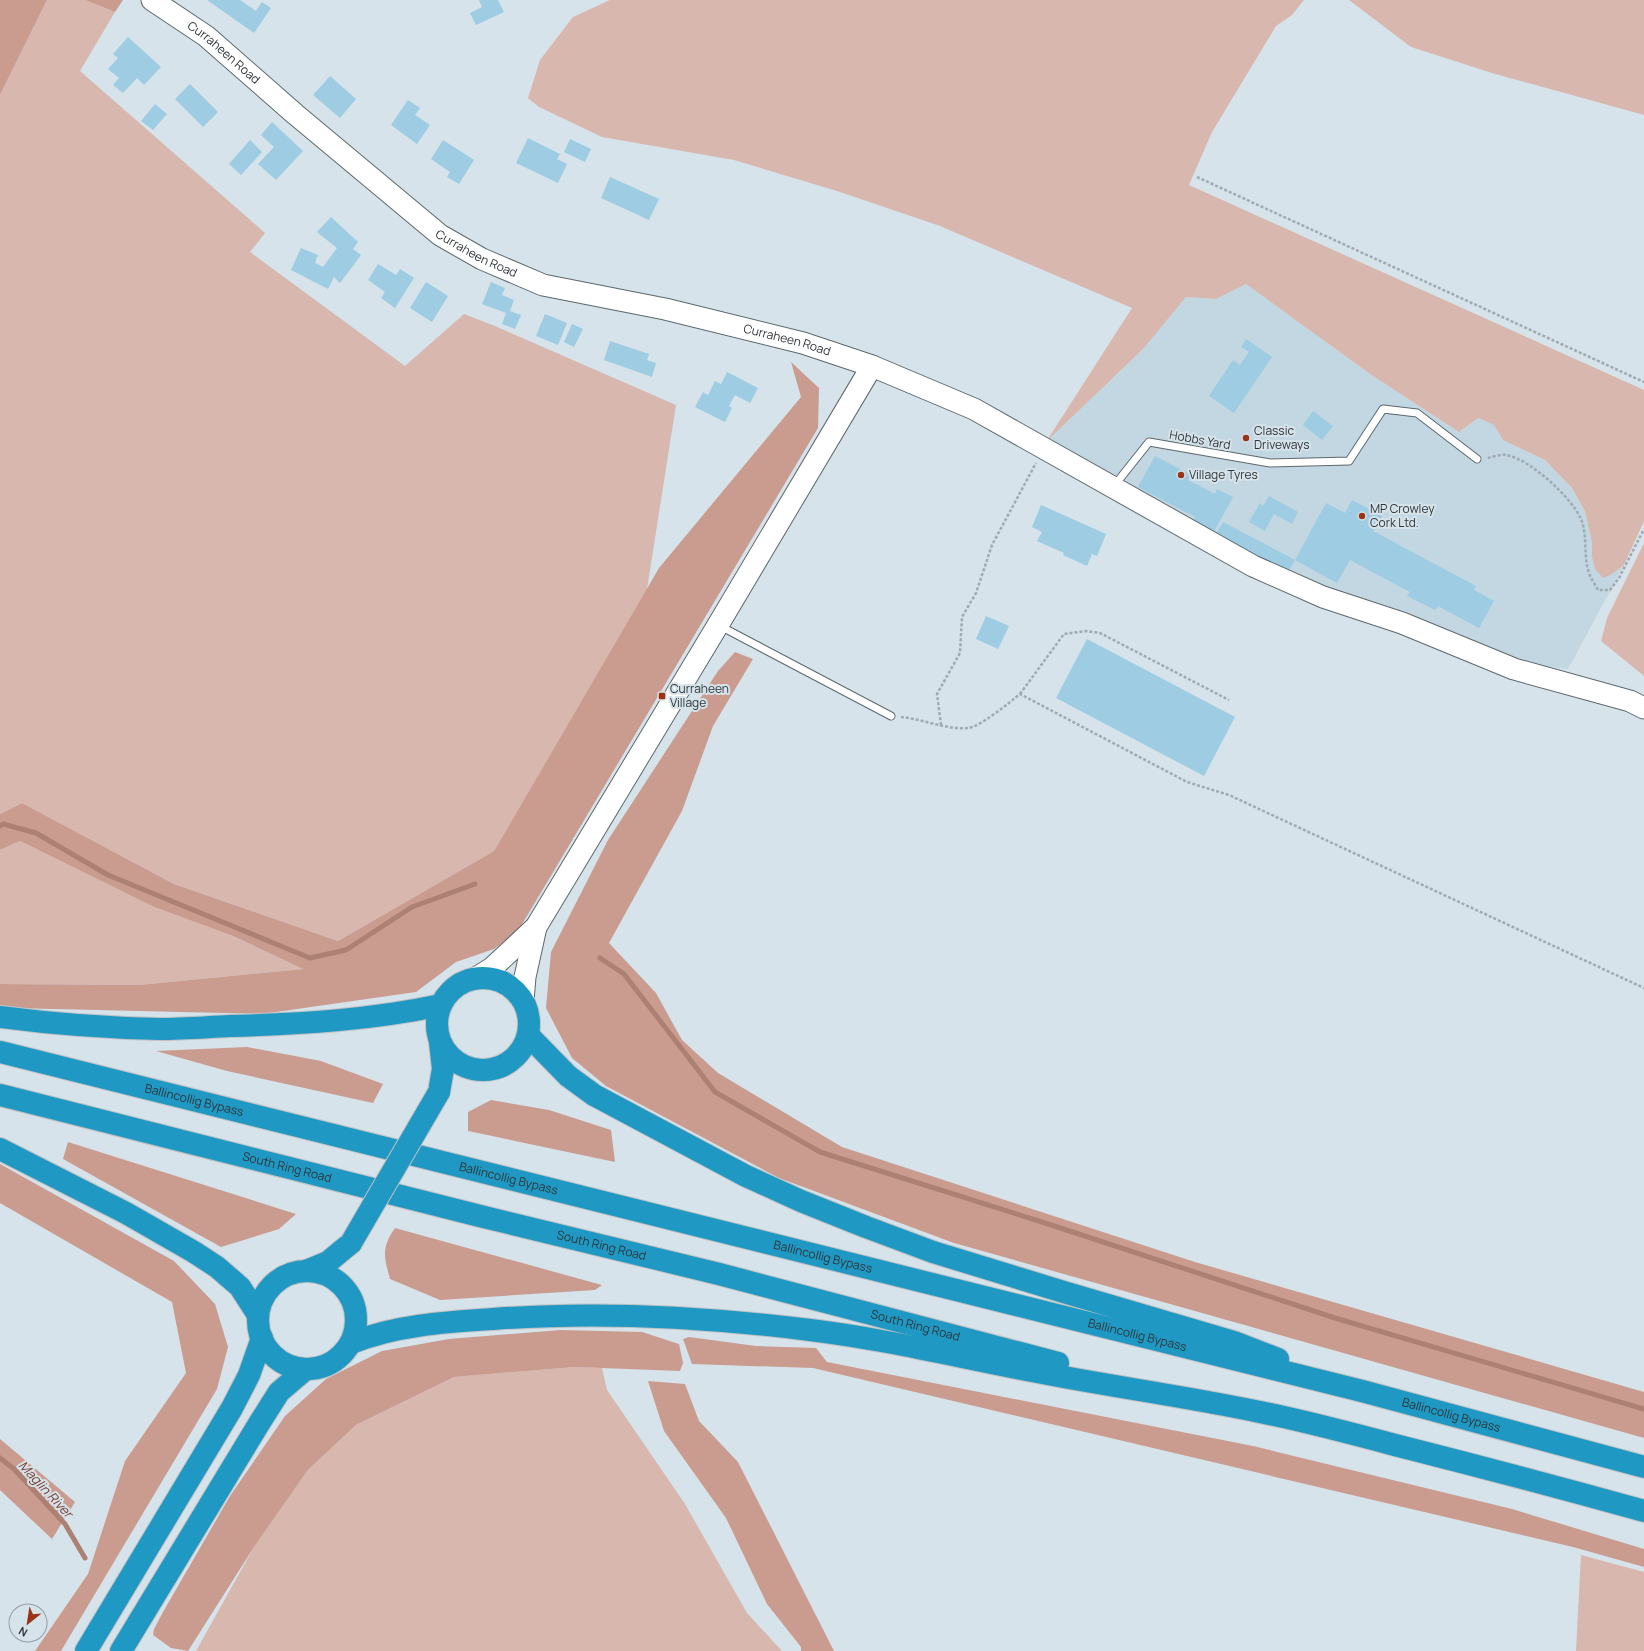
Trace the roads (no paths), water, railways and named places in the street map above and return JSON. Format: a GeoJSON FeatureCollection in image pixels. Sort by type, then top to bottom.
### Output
{"type":"FeatureCollection","features":[{"type":"Feature","properties":{"kind":"highway"},"geometry":{"type":"LineString","coordinates":[[343,1287],[343,1270],[351,1243],[438,1092],[443,1069],[437,1030],[437,1017],[441,1005],[449,992],[461,983],[476,978],[490,979],[503,983],[514,991],[523,1001],[528,1018],[528,1035],[523,1048],[514,1058],[502,1066],[489,1070],[475,1070],[460,1065],[448,1055],[440,1042]]}},
{"type":"Feature","properties":{"kind":"highway"},"geometry":{"type":"LineString","coordinates":[[0,1017],[84,1025],[160,1029],[356,1020],[441,1005]]}},
{"type":"Feature","properties":{"kind":"highway"},"geometry":{"type":"LineString","coordinates":[[528,1035],[568,1076],[594,1095],[746,1176],[801,1201],[933,1252],[1234,1342],[1362,1391]]}},
{"type":"Feature","properties":{"kind":"highway","name":"Ballincollig Bypass"},"geometry":{"type":"LineString","coordinates":[[0,1052],[1362,1391],[1644,1466]]}},
{"type":"Feature","properties":{"kind":"highway"},"geometry":{"type":"LineString","coordinates":[[438,1092],[459,1076],[475,1070]]}},
{"type":"Feature","properties":{"kind":"highway","name":"South Ring Road"},"geometry":{"type":"LineString","coordinates":[[0,1095],[461,1212],[719,1274],[1203,1401]]}},
{"type":"Feature","properties":{"kind":"highway"},"geometry":{"type":"LineString","coordinates":[[0,1149],[126,1213],[200,1256],[217,1267],[240,1287],[258,1315]]}},
{"type":"Feature","properties":{"kind":"highway"},"geometry":{"type":"LineString","coordinates":[[306,1271],[320,1273],[332,1278],[343,1287],[351,1299],[356,1314],[355,1329],[351,1343],[343,1354],[332,1362],[319,1368],[306,1369],[292,1367],[279,1360],[269,1351],[258,1327],[258,1315],[262,1301],[269,1289],[279,1280],[292,1273],[306,1271],[328,1262],[351,1243]]}},
{"type":"Feature","properties":{"kind":"highway"},"geometry":{"type":"LineString","coordinates":[[351,1343],[380,1332],[449,1322],[529,1316],[598,1316],[704,1321],[820,1332],[874,1340],[1088,1382],[1262,1412],[1513,1475],[1644,1511]]}},
{"type":"Feature","properties":{"kind":"highway"},"geometry":{"type":"LineString","coordinates":[[86,1651],[232,1408],[249,1375],[262,1338]]}},
{"type":"Feature","properties":{"kind":"highway"},"geometry":{"type":"LineString","coordinates":[[121,1651],[279,1392],[306,1369]]}},
{"type":"Feature","properties":{"kind":"street","name":"Curraheen Road"},"geometry":{"type":"LineString","coordinates":[[152,0],[206,36],[294,114],[440,235],[482,259],[543,285],[665,309],[803,343],[872,366],[974,409],[1253,566],[1323,597],[1402,623],[1514,669],[1630,701],[1644,708]]}},
{"type":"Feature","properties":{"kind":"street"},"geometry":{"type":"LineString","coordinates":[[476,978],[492,968],[536,927],[872,366]]}},
{"type":"Feature","properties":{"kind":"street"},"geometry":{"type":"LineString","coordinates":[[523,1001],[524,977],[536,927]]}},
{"type":"Feature","properties":{"kind":"lane","name":"Hobbs Yard"},"geometry":{"type":"LineString","coordinates":[[1112,488],[1149,442],[1270,463],[1349,461],[1383,409],[1417,413],[1477,459]]}},
{"type":"Feature","properties":{"kind":"lane"},"geometry":{"type":"LineString","coordinates":[[718,625],[891,716]]}},
{"type":"Feature","properties":{"kind":"waterway"},"geometry":{"type":"LineString","coordinates":[[0,826],[3,824],[36,833],[108,875],[310,958],[346,950],[412,907],[475,884]]}},
{"type":"Feature","properties":{"kind":"waterway"},"geometry":{"type":"LineString","coordinates":[[600,958],[624,974],[715,1092],[820,1152],[1042,1222],[1335,1318],[1644,1409]]}},
{"type":"Feature","properties":{"kind":"waterway","name":"Maglin River"},"geometry":{"type":"LineString","coordinates":[[0,1458],[14,1469],[65,1524],[85,1558]]}},
{"type":"Feature","properties":{"kind":"place","name":"Classic Driveways"},"geometry":{"type":"Point","coordinates":[1246,438]}},
{"type":"Feature","properties":{"kind":"place","name":"Village Tyres"},"geometry":{"type":"Point","coordinates":[1181,475]}},
{"type":"Feature","properties":{"kind":"place","name":"MP Crowley Cork Ltd."},"geometry":{"type":"Point","coordinates":[1362,516]}},
{"type":"Feature","properties":{"kind":"place","name":"Curraheen Village"},"geometry":{"type":"Point","coordinates":[662,696]}}]}
